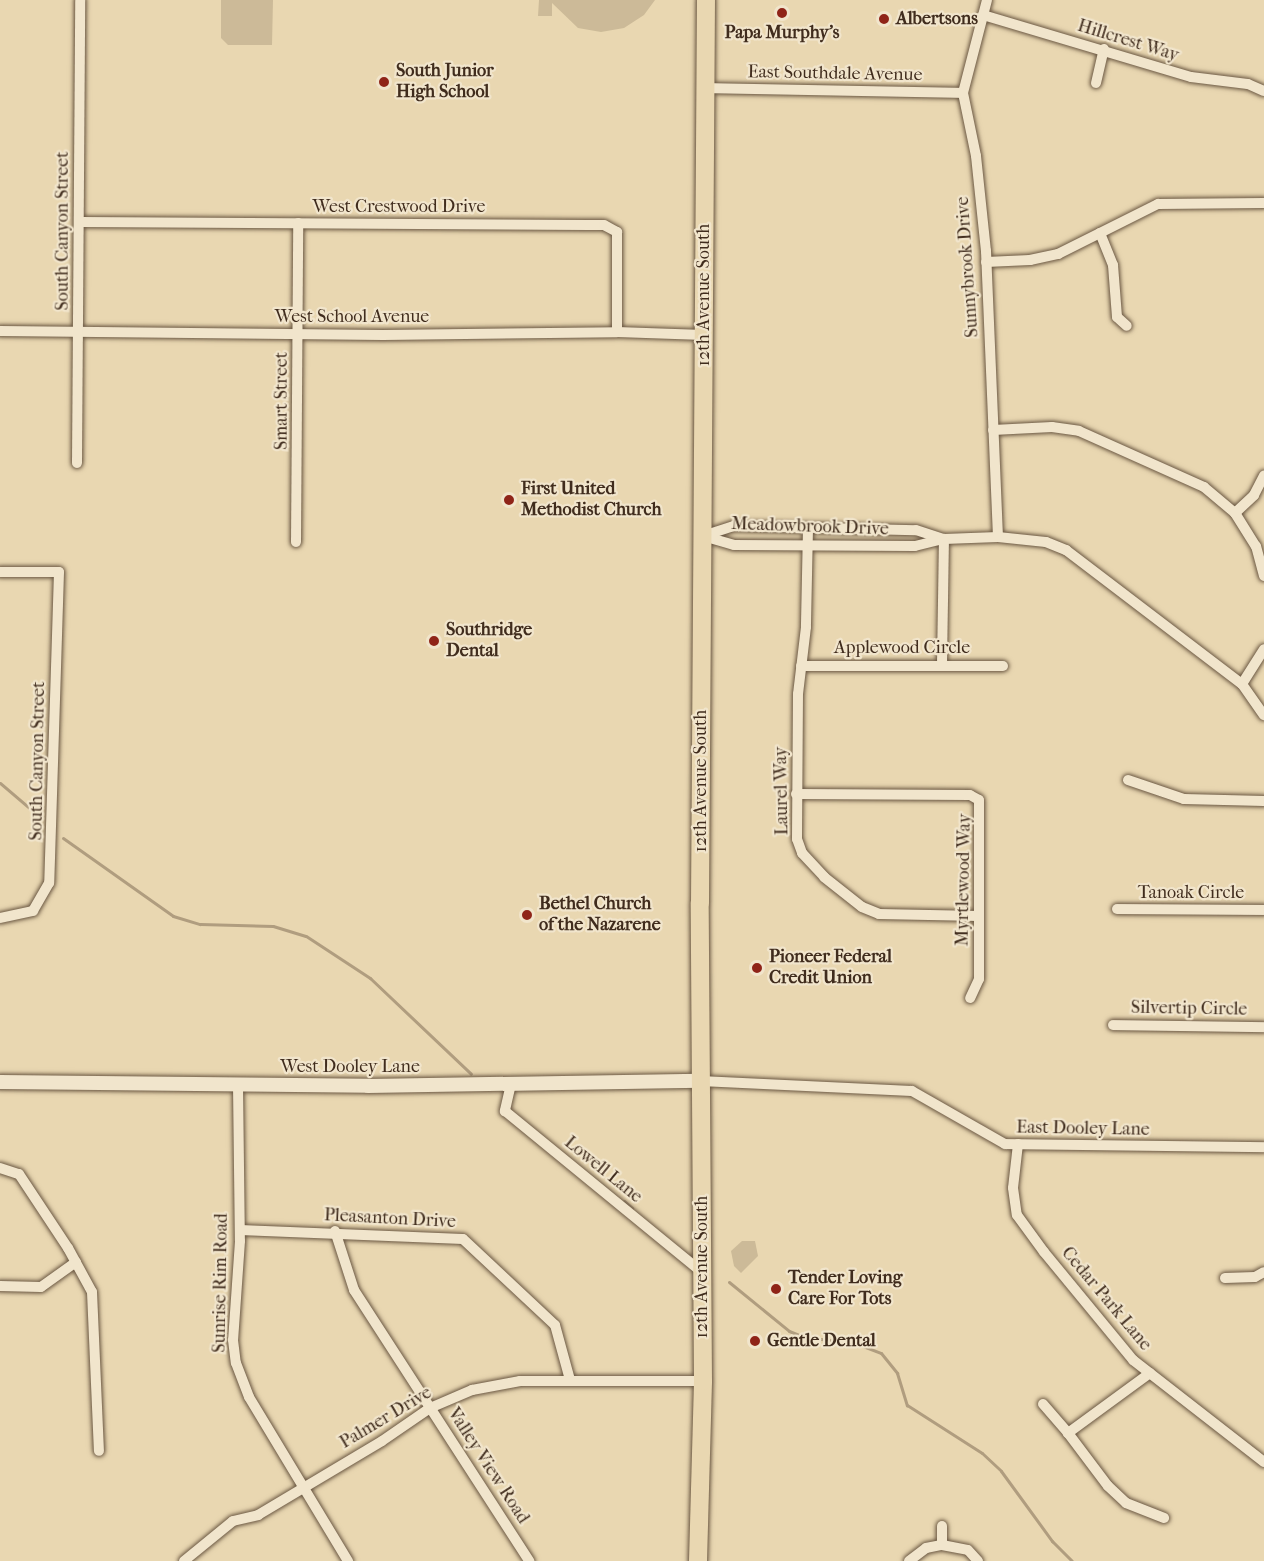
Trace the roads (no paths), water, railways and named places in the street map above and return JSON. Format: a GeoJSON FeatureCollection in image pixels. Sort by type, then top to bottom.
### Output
{"type":"FeatureCollection","features":[{"type":"Feature","properties":{"kind":"main road","name":"12th Avenue South"},"geometry":{"type":"LineString","coordinates":[[698,1561],[703,1381],[700,1081],[706,0]]}},
{"type":"Feature","properties":{"kind":"street","name":"South Canyon Street"},"geometry":{"type":"LineString","coordinates":[[77,463],[80,330],[80,0]]}},
{"type":"Feature","properties":{"kind":"street","name":"Sunnybrook Drive"},"geometry":{"type":"LineString","coordinates":[[987,0],[963,93],[976,156],[986,262],[998,537]]}},
{"type":"Feature","properties":{"kind":"street","name":"Hillcrest Way"},"geometry":{"type":"LineString","coordinates":[[984,15],[1104,49],[1191,77],[1248,84],[1264,91]]}},
{"type":"Feature","properties":{"kind":"street"},"geometry":{"type":"LineString","coordinates":[[1096,83],[1104,49]]}},
{"type":"Feature","properties":{"kind":"street","name":"East Southdale Avenue"},"geometry":{"type":"LineString","coordinates":[[706,88],[963,93]]}},
{"type":"Feature","properties":{"kind":"street"},"geometry":{"type":"LineString","coordinates":[[986,262],[1047,257],[1158,204],[1264,203]]}},
{"type":"Feature","properties":{"kind":"street","name":"West Crestwood Drive"},"geometry":{"type":"LineString","coordinates":[[80,222],[604,225],[617,232],[617,332]]}},
{"type":"Feature","properties":{"kind":"street","name":"Smart Street"},"geometry":{"type":"LineString","coordinates":[[296,542],[298,223]]}},
{"type":"Feature","properties":{"kind":"street"},"geometry":{"type":"LineString","coordinates":[[1100,233],[1113,265],[1117,317],[1127,326]]}},
{"type":"Feature","properties":{"kind":"street","name":"West School Avenue"},"geometry":{"type":"LineString","coordinates":[[0,330],[298,334],[617,332],[704,335]]}},
{"type":"Feature","properties":{"kind":"street"},"geometry":{"type":"LineString","coordinates":[[993,430],[1052,427],[1079,431],[1204,487],[1235,513],[1256,546],[1264,576]]}},
{"type":"Feature","properties":{"kind":"street"},"geometry":{"type":"LineString","coordinates":[[1235,513],[1254,495],[1264,475]]}},
{"type":"Feature","properties":{"kind":"street","name":"Meadowbrook Drive"},"geometry":{"type":"LineString","coordinates":[[703,536],[734,526],[916,530],[944,539]]}},
{"type":"Feature","properties":{"kind":"street","name":"Laurel Way"},"geometry":{"type":"LineString","coordinates":[[808,528],[796,794],[797,839],[802,853],[817,871],[862,907],[879,914],[902,917],[979,916]]}},
{"type":"Feature","properties":{"kind":"street","name":"Meadowbrook Drive"},"geometry":{"type":"LineString","coordinates":[[703,536],[734,545],[915,546],[944,539],[1026,538],[1066,550],[1242,684],[1264,715]]}},
{"type":"Feature","properties":{"kind":"street"},"geometry":{"type":"LineString","coordinates":[[942,664],[944,539]]}},
{"type":"Feature","properties":{"kind":"street","name":"South Canyon Street"},"geometry":{"type":"LineString","coordinates":[[0,572],[58,572],[49,883],[33,911],[0,918]]}},
{"type":"Feature","properties":{"kind":"street"},"geometry":{"type":"LineString","coordinates":[[1242,684],[1264,649]]}},
{"type":"Feature","properties":{"kind":"street","name":"Applewood Circle"},"geometry":{"type":"LineString","coordinates":[[801,666],[942,664],[1003,666]]}},
{"type":"Feature","properties":{"kind":"street"},"geometry":{"type":"LineString","coordinates":[[1128,780],[1184,799],[1264,801]]}},
{"type":"Feature","properties":{"kind":"street","name":"Myrtlewood Way"},"geometry":{"type":"LineString","coordinates":[[796,794],[970,795],[979,800],[979,979],[970,998]]}},
{"type":"Feature","properties":{"kind":"street","name":"Tanoak Circle"},"geometry":{"type":"LineString","coordinates":[[1117,909],[1264,910]]}},
{"type":"Feature","properties":{"kind":"street","name":"Silvertip Circle"},"geometry":{"type":"LineString","coordinates":[[1113,1024],[1264,1027]]}},
{"type":"Feature","properties":{"kind":"street","name":"West Dooley Lane"},"geometry":{"type":"LineString","coordinates":[[0,1082],[511,1084],[700,1081]]}},
{"type":"Feature","properties":{"kind":"street","name":"East Dooley Lane"},"geometry":{"type":"LineString","coordinates":[[700,1081],[912,1091],[1005,1144],[1264,1147]]}},
{"type":"Feature","properties":{"kind":"street","name":"Sunrise Rim Road"},"geometry":{"type":"LineString","coordinates":[[238,1084],[240,1230],[233,1340],[236,1363],[249,1397],[348,1561]]}},
{"type":"Feature","properties":{"kind":"street","name":"Lowell Lane"},"geometry":{"type":"LineString","coordinates":[[511,1084],[505,1111],[702,1272]]}},
{"type":"Feature","properties":{"kind":"street","name":"Cedar Park Lane"},"geometry":{"type":"LineString","coordinates":[[1017,1144],[1013,1188],[1017,1215],[1133,1360],[1264,1462]]}},
{"type":"Feature","properties":{"kind":"street"},"geometry":{"type":"LineString","coordinates":[[0,1168],[19,1174],[76,1262],[92,1292],[99,1451]]}},
{"type":"Feature","properties":{"kind":"street","name":"Pleasanton Drive"},"geometry":{"type":"LineString","coordinates":[[240,1230],[335,1231],[463,1239],[555,1325],[570,1380]]}},
{"type":"Feature","properties":{"kind":"street","name":"Valley View Road"},"geometry":{"type":"LineString","coordinates":[[335,1231],[354,1290],[529,1561]]}},
{"type":"Feature","properties":{"kind":"street"},"geometry":{"type":"LineString","coordinates":[[0,1286],[41,1287],[76,1262]]}},
{"type":"Feature","properties":{"kind":"street"},"geometry":{"type":"LineString","coordinates":[[1225,1278],[1255,1277],[1264,1272]]}},
{"type":"Feature","properties":{"kind":"street"},"geometry":{"type":"LineString","coordinates":[[1068,1433],[1150,1372]]}},
{"type":"Feature","properties":{"kind":"street","name":"Palmer Drive"},"geometry":{"type":"LineString","coordinates":[[184,1561],[233,1521],[258,1515],[304,1485],[382,1441],[430,1408],[486,1386],[570,1380],[703,1381]]}},
{"type":"Feature","properties":{"kind":"street"},"geometry":{"type":"LineString","coordinates":[[1043,1404],[1108,1486],[1126,1503],[1164,1518]]}},
{"type":"Feature","properties":{"kind":"street"},"geometry":{"type":"LineString","coordinates":[[942,1526],[942,1545]]}},
{"type":"Feature","properties":{"kind":"street"},"geometry":{"type":"LineString","coordinates":[[909,1561],[926,1548],[942,1545],[962,1548],[978,1561]]}},
{"type":"Feature","properties":{"kind":"waterway"},"geometry":{"type":"LineString","coordinates":[[0,783],[34,812]]}},
{"type":"Feature","properties":{"kind":"waterway"},"geometry":{"type":"LineString","coordinates":[[63,838],[173,916],[200,924],[273,926],[306,936],[370,978],[471,1074]]}},
{"type":"Feature","properties":{"kind":"waterway"},"geometry":{"type":"LineString","coordinates":[[624,1201],[632,1208]]}},
{"type":"Feature","properties":{"kind":"waterway"},"geometry":{"type":"LineString","coordinates":[[729,1282],[789,1331],[804,1337],[855,1343],[881,1353],[897,1373],[907,1405],[982,1453],[1001,1471],[1052,1541],[1072,1561]]}},
{"type":"Feature","properties":{"kind":"place","name":"Papa Murphy's"},"geometry":{"type":"Point","coordinates":[782,13]}},
{"type":"Feature","properties":{"kind":"place","name":"Albertsons"},"geometry":{"type":"Point","coordinates":[884,19]}},
{"type":"Feature","properties":{"kind":"place","name":"South Junior High School"},"geometry":{"type":"Point","coordinates":[384,82]}},
{"type":"Feature","properties":{"kind":"place","name":"First United Methodist Church"},"geometry":{"type":"Point","coordinates":[509,500]}},
{"type":"Feature","properties":{"kind":"place","name":"Southridge Dental"},"geometry":{"type":"Point","coordinates":[434,641]}},
{"type":"Feature","properties":{"kind":"place","name":"Bethel Church of the Nazarene"},"geometry":{"type":"Point","coordinates":[527,915]}},
{"type":"Feature","properties":{"kind":"place","name":"Pioneer Federal Credit Union"},"geometry":{"type":"Point","coordinates":[757,968]}},
{"type":"Feature","properties":{"kind":"place","name":"Tender Loving Care For Tots"},"geometry":{"type":"Point","coordinates":[776,1289]}},
{"type":"Feature","properties":{"kind":"place","name":"Gentle Dental"},"geometry":{"type":"Point","coordinates":[755,1341]}}]}
